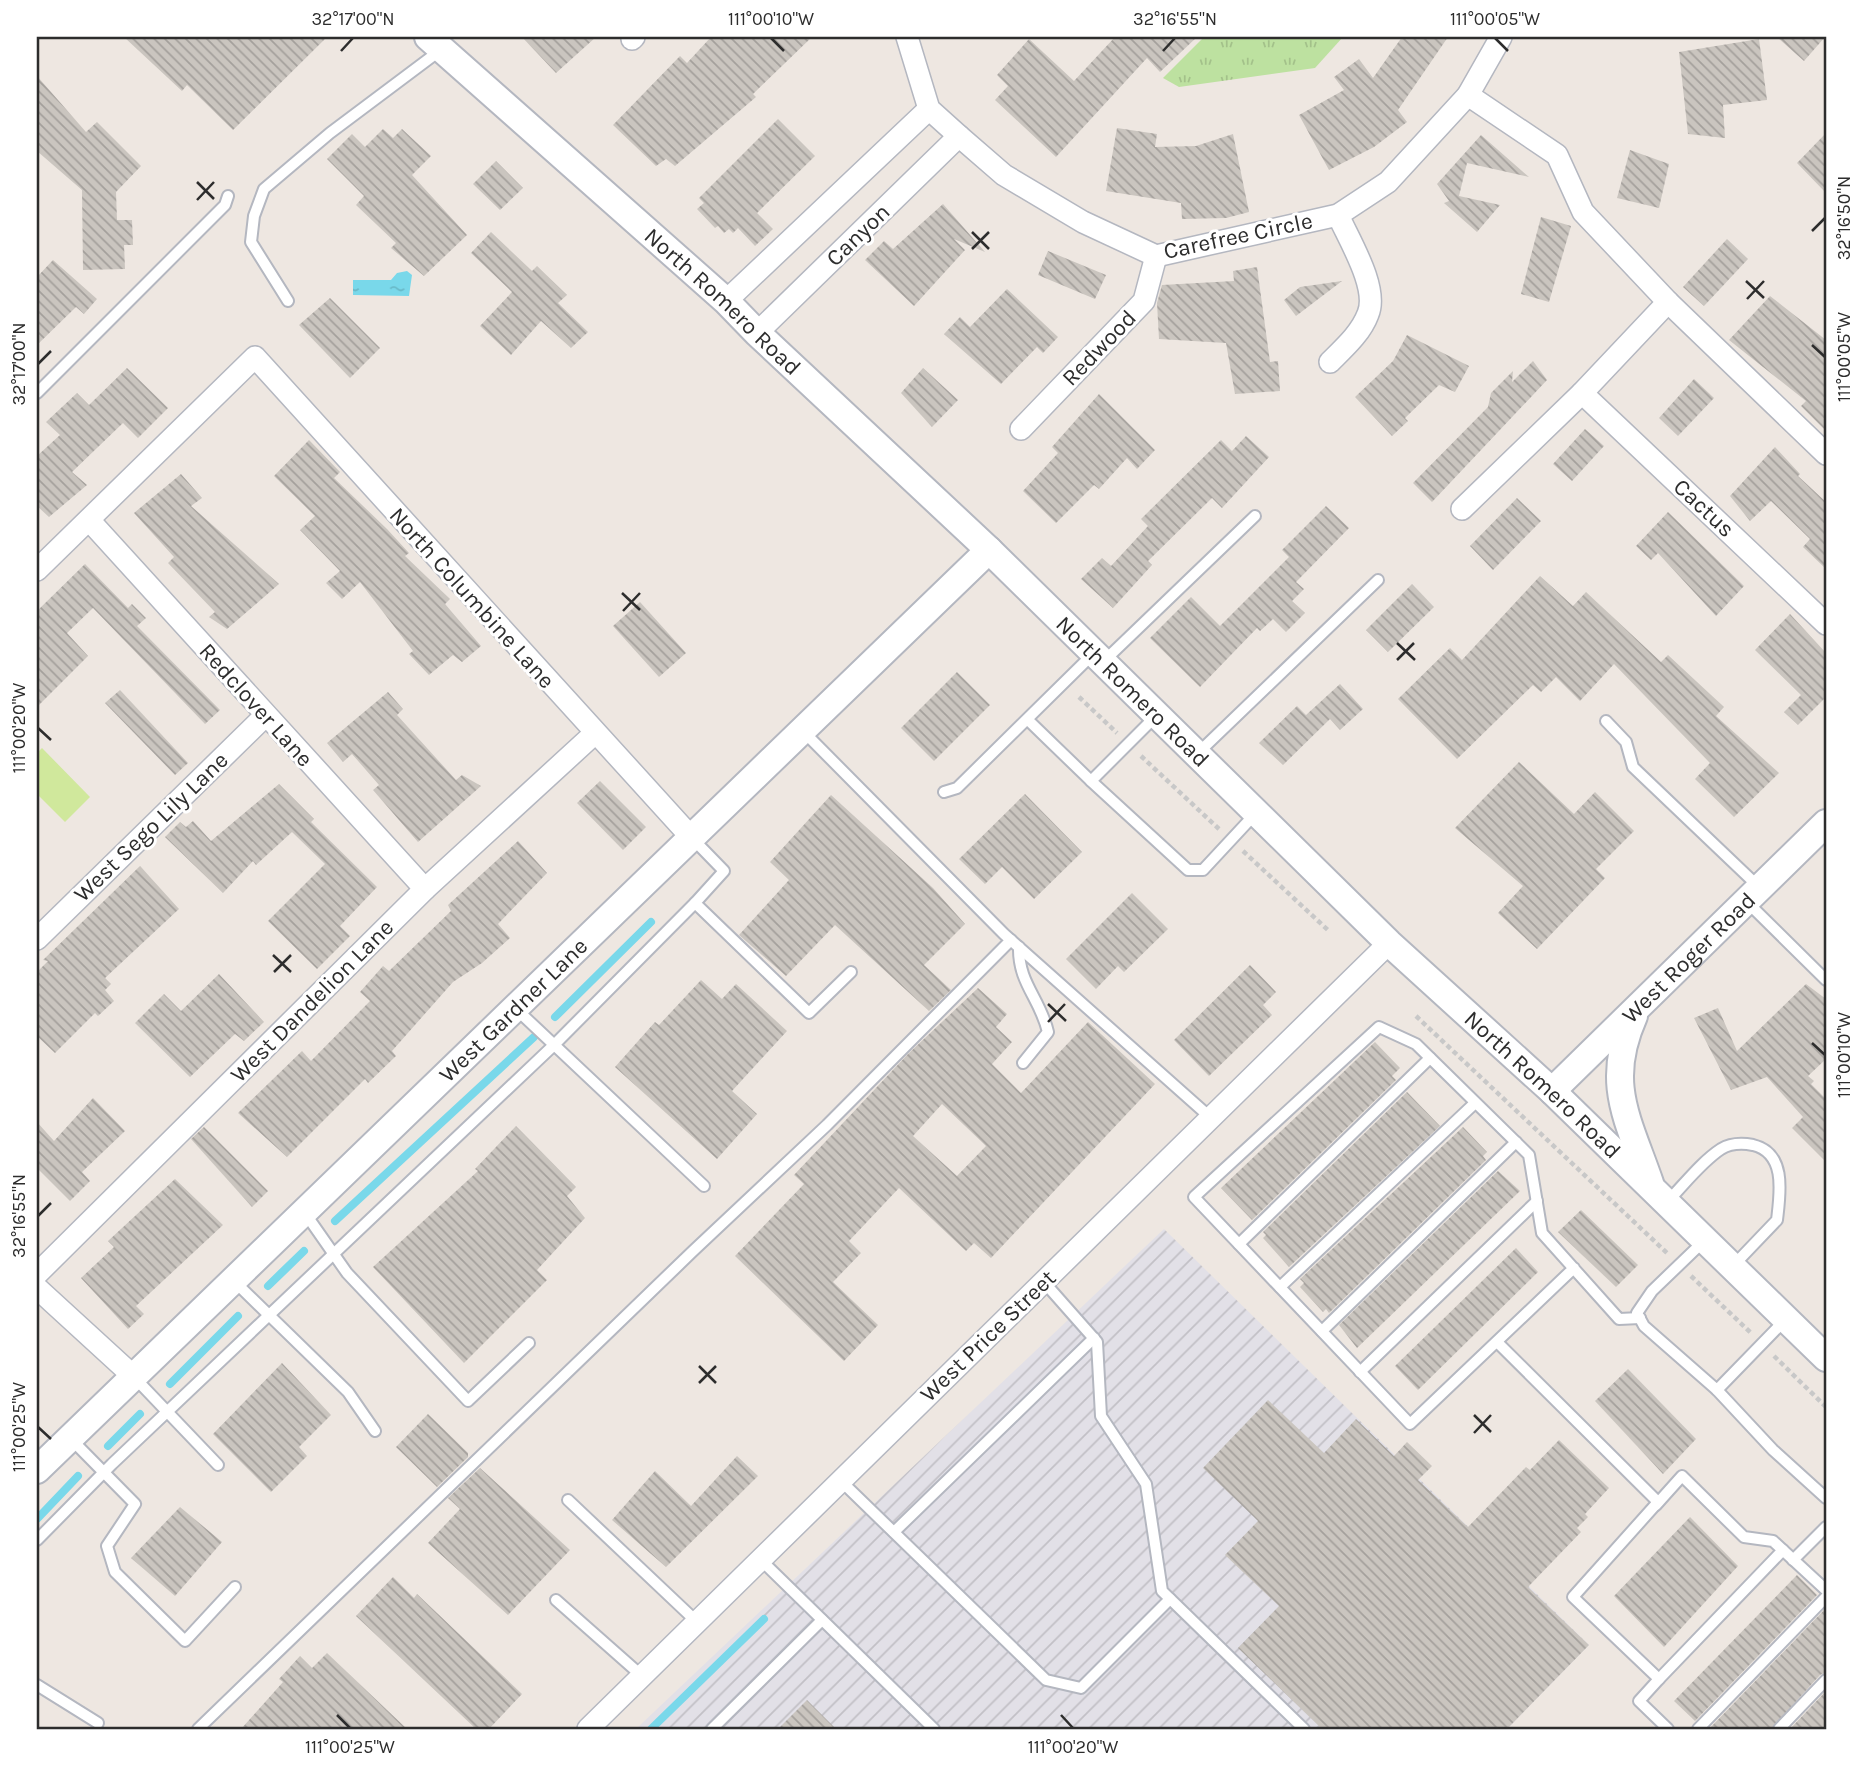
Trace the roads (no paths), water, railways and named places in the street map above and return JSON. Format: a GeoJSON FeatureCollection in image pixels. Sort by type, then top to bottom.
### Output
{"type":"FeatureCollection","features":[{"type":"Feature","properties":{"kind":"street"},"geometry":{"type":"LineString","coordinates":[[907,37],[929,109]]}},
{"type":"Feature","properties":{"kind":"street","name":"Carefree Circle"},"geometry":{"type":"LineString","coordinates":[[929,109],[1004,175],[1083,222],[1156,256],[1338,215],[1388,182],[1468,95],[1501,37]]}},
{"type":"Feature","properties":{"kind":"street","name":"North Romero Road"},"geometry":{"type":"LineString","coordinates":[[435,43],[726,301],[989,550],[1389,943],[1552,1091],[1826,1358]]}},
{"type":"Feature","properties":{"kind":"street"},"geometry":{"type":"LineString","coordinates":[[1468,95],[1557,155],[1583,212],[1668,302],[1826,454]]}},
{"type":"Feature","properties":{"kind":"street","name":"Canyon"},"geometry":{"type":"LineString","coordinates":[[726,301],[929,109]]}},
{"type":"Feature","properties":{"kind":"street","name":"Canyon"},"geometry":{"type":"LineString","coordinates":[[757,333],[959,136]]}},
{"type":"Feature","properties":{"kind":"street"},"geometry":{"type":"LineString","coordinates":[[1330,362],[1357,334],[1369,314],[1372,297],[1338,215]]}},
{"type":"Feature","properties":{"kind":"street","name":"Redwood"},"geometry":{"type":"LineString","coordinates":[[1021,429],[1144,301],[1156,256]]}},
{"type":"Feature","properties":{"kind":"street"},"geometry":{"type":"LineString","coordinates":[[1462,509],[1582,393],[1668,302]]}},
{"type":"Feature","properties":{"kind":"street","name":"North Columbine Lane"},"geometry":{"type":"LineString","coordinates":[[89,520],[255,357],[691,837]]}},
{"type":"Feature","properties":{"kind":"street","name":"Cactus"},"geometry":{"type":"LineString","coordinates":[[1582,393],[1826,624]]}},
{"type":"Feature","properties":{"kind":"street"},"geometry":{"type":"LineString","coordinates":[[37,570],[89,520]]}},
{"type":"Feature","properties":{"kind":"street","name":"Redclover Lane"},"geometry":{"type":"LineString","coordinates":[[89,520],[425,889]]}},
{"type":"Feature","properties":{"kind":"street","name":"West Gardner Lane"},"geometry":{"type":"LineString","coordinates":[[37,1470],[132,1375],[989,550]]}},
{"type":"Feature","properties":{"kind":"street","name":"West Sego Lily Lane"},"geometry":{"type":"LineString","coordinates":[[37,939],[265,716]]}},
{"type":"Feature","properties":{"kind":"street","name":"West Dandelion Lane"},"geometry":{"type":"LineString","coordinates":[[37,1275],[425,889],[594,733]]}},
{"type":"Feature","properties":{"kind":"street","name":"West Roger Road"},"geometry":{"type":"LineString","coordinates":[[1552,1091],[1826,823]]}},
{"type":"Feature","properties":{"kind":"street","name":"West Price Street"},"geometry":{"type":"LineString","coordinates":[[587,1729],[1389,943]]}},
{"type":"Feature","properties":{"kind":"street"},"geometry":{"type":"LineString","coordinates":[[1639,1006],[1625,1038],[1619,1065],[1620,1095],[1659,1196]]}},
{"type":"Feature","properties":{"kind":"street"},"geometry":{"type":"LineString","coordinates":[[37,1288],[132,1375]]}},
{"type":"Feature","properties":{"kind":"lane"},"geometry":{"type":"LineString","coordinates":[[288,301],[251,242],[254,216],[264,189],[435,43]]}},
{"type":"Feature","properties":{"kind":"lane"},"geometry":{"type":"LineString","coordinates":[[37,393],[225,205],[228,196]]}},
{"type":"Feature","properties":{"kind":"lane"},"geometry":{"type":"LineString","coordinates":[[944,792],[957,788],[1255,516]]}},
{"type":"Feature","properties":{"kind":"lane"},"geometry":{"type":"LineString","coordinates":[[1197,754],[1378,580]]}},
{"type":"Feature","properties":{"kind":"lane"},"geometry":{"type":"LineString","coordinates":[[1091,781],[1157,715]]}},
{"type":"Feature","properties":{"kind":"lane"},"geometry":{"type":"LineString","coordinates":[[1029,721],[1188,870],[1203,870],[1257,813]]}},
{"type":"Feature","properties":{"kind":"lane"},"geometry":{"type":"LineString","coordinates":[[1606,721],[1626,742],[1633,767],[1753,895],[1826,980]]}},
{"type":"Feature","properties":{"kind":"lane"},"geometry":{"type":"LineString","coordinates":[[802,730],[1015,944],[1211,1118]]}},
{"type":"Feature","properties":{"kind":"lane"},"geometry":{"type":"LineString","coordinates":[[37,1540],[103,1472],[554,1045],[695,903],[724,871],[691,837]]}},
{"type":"Feature","properties":{"kind":"lane"},"geometry":{"type":"LineString","coordinates":[[695,903],[809,1013],[851,972]]}},
{"type":"Feature","properties":{"kind":"lane"},"geometry":{"type":"LineString","coordinates":[[1015,944],[1018,968],[1044,1014],[1048,1032],[1023,1063]]}},
{"type":"Feature","properties":{"kind":"lane"},"geometry":{"type":"LineString","coordinates":[[198,1729],[1015,944]]}},
{"type":"Feature","properties":{"kind":"lane"},"geometry":{"type":"LineString","coordinates":[[514,1008],[704,1186]]}},
{"type":"Feature","properties":{"kind":"lane"},"geometry":{"type":"LineString","coordinates":[[1574,1268],[1410,1424],[1194,1197],[1379,1027],[1416,1044],[1529,1155],[1542,1233],[1574,1268],[1619,1319],[1640,1318]]}},
{"type":"Feature","properties":{"kind":"lane"},"geometry":{"type":"LineString","coordinates":[[1239,1244],[1430,1058]]}},
{"type":"Feature","properties":{"kind":"lane"},"geometry":{"type":"LineString","coordinates":[[1280,1287],[1475,1103]]}},
{"type":"Feature","properties":{"kind":"lane"},"geometry":{"type":"LineString","coordinates":[[1322,1331],[1516,1142]]}},
{"type":"Feature","properties":{"kind":"lane"},"geometry":{"type":"LineString","coordinates":[[1659,1196],[1720,1150],[1733,1144],[1761,1147],[1773,1158],[1779,1172],[1777,1220],[1732,1267]]}},
{"type":"Feature","properties":{"kind":"lane"},"geometry":{"type":"LineString","coordinates":[[1360,1372],[1537,1201]]}},
{"type":"Feature","properties":{"kind":"lane"},"geometry":{"type":"LineString","coordinates":[[304,1210],[333,1256],[468,1401],[529,1343]]}},
{"type":"Feature","properties":{"kind":"lane"},"geometry":{"type":"LineString","coordinates":[[1705,1240],[1652,1291],[1637,1313],[1644,1326],[1717,1390],[1773,1450],[1826,1498]]}},
{"type":"Feature","properties":{"kind":"lane"},"geometry":{"type":"LineString","coordinates":[[232,1279],[348,1392],[375,1432]]}},
{"type":"Feature","properties":{"kind":"lane"},"geometry":{"type":"LineString","coordinates":[[1044,1282],[1097,1342],[1101,1416],[1146,1484],[1161,1591],[1304,1729]]}},
{"type":"Feature","properties":{"kind":"lane"},"geometry":{"type":"LineString","coordinates":[[1717,1390],[1786,1319]]}},
{"type":"Feature","properties":{"kind":"lane"},"geometry":{"type":"LineString","coordinates":[[894,1532],[1094,1338]]}},
{"type":"Feature","properties":{"kind":"lane"},"geometry":{"type":"LineString","coordinates":[[1497,1342],[1658,1502],[1656,1505]]}},
{"type":"Feature","properties":{"kind":"lane"},"geometry":{"type":"LineString","coordinates":[[132,1375],[218,1465]]}},
{"type":"Feature","properties":{"kind":"lane"},"geometry":{"type":"LineString","coordinates":[[70,1438],[135,1504],[107,1546],[115,1572],[185,1641],[235,1587]]}},
{"type":"Feature","properties":{"kind":"lane"},"geometry":{"type":"LineString","coordinates":[[1659,1679],[1573,1597],[1682,1476],[1744,1537],[1773,1541],[1826,1590]]}},
{"type":"Feature","properties":{"kind":"lane"},"geometry":{"type":"LineString","coordinates":[[841,1481],[1046,1680],[1081,1688],[1170,1599]]}},
{"type":"Feature","properties":{"kind":"lane"},"geometry":{"type":"LineString","coordinates":[[568,1500],[697,1622]]}},
{"type":"Feature","properties":{"kind":"lane"},"geometry":{"type":"LineString","coordinates":[[1793,1560],[1826,1527]]}},
{"type":"Feature","properties":{"kind":"lane"},"geometry":{"type":"LineString","coordinates":[[1668,1729],[1639,1701],[1783,1550]]}},
{"type":"Feature","properties":{"kind":"lane"},"geometry":{"type":"LineString","coordinates":[[761,1560],[934,1729]]}},
{"type":"Feature","properties":{"kind":"lane"},"geometry":{"type":"LineString","coordinates":[[1698,1729],[1826,1597]]}},
{"type":"Feature","properties":{"kind":"lane"},"geometry":{"type":"LineString","coordinates":[[556,1601],[642,1676]]}},
{"type":"Feature","properties":{"kind":"lane"},"geometry":{"type":"LineString","coordinates":[[712,1729],[822,1620]]}},
{"type":"Feature","properties":{"kind":"lane"},"geometry":{"type":"LineString","coordinates":[[1779,1729],[1826,1680]]}},
{"type":"Feature","properties":{"kind":"lane"},"geometry":{"type":"LineString","coordinates":[[37,1685],[98,1723]]}},
{"type":"Feature","properties":{"kind":"water"},"geometry":{"type":"Polygon","coordinates":[[[407,271],[412,275],[409,296],[353,295],[353,280],[391,280],[397,273],[407,271]]]}},
{"type":"Feature","properties":{"kind":"waterway"},"geometry":{"type":"LineString","coordinates":[[555,1017],[651,922]]}},
{"type":"Feature","properties":{"kind":"waterway"},"geometry":{"type":"LineString","coordinates":[[335,1221],[534,1037]]}},
{"type":"Feature","properties":{"kind":"waterway"},"geometry":{"type":"LineString","coordinates":[[268,1286],[304,1251]]}},
{"type":"Feature","properties":{"kind":"waterway"},"geometry":{"type":"LineString","coordinates":[[170,1384],[238,1316]]}},
{"type":"Feature","properties":{"kind":"waterway"},"geometry":{"type":"LineString","coordinates":[[108,1446],[140,1414]]}},
{"type":"Feature","properties":{"kind":"waterway"},"geometry":{"type":"LineString","coordinates":[[37,1519],[78,1476]]}},
{"type":"Feature","properties":{"kind":"waterway"},"geometry":{"type":"LineString","coordinates":[[651,1729],[764,1619]]}}]}
